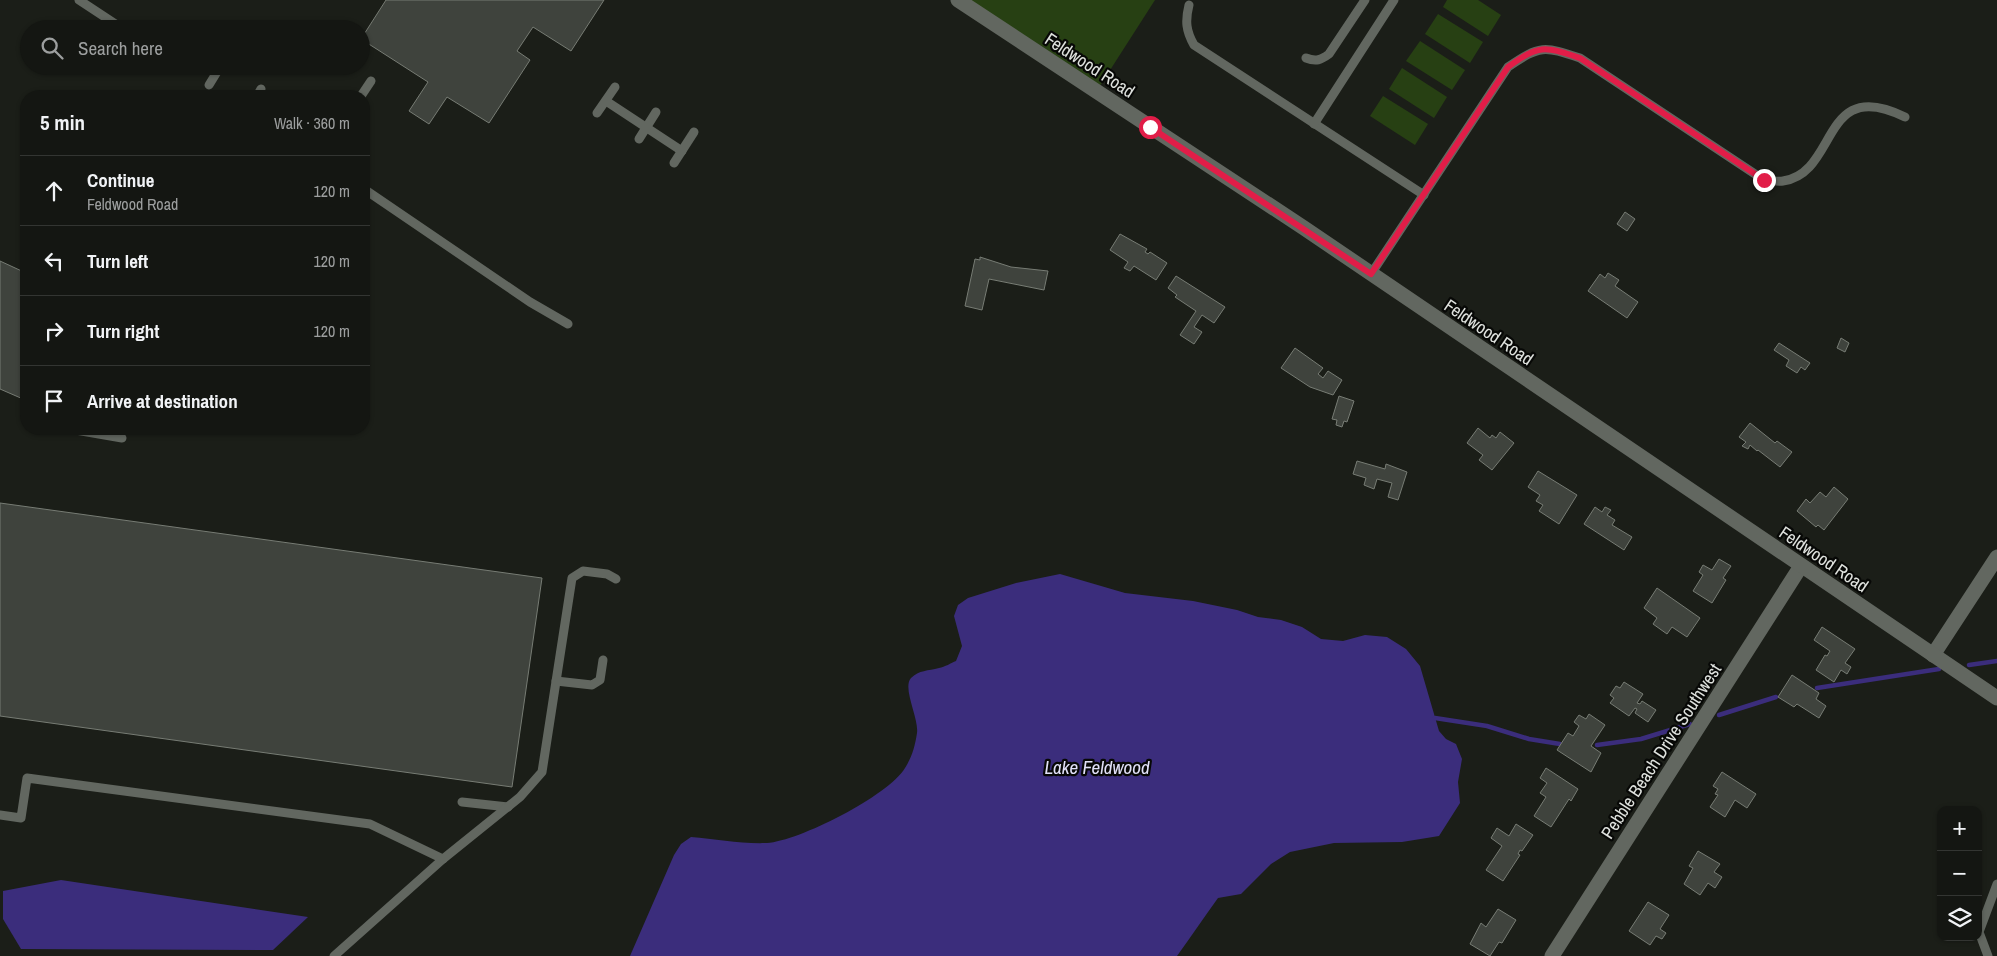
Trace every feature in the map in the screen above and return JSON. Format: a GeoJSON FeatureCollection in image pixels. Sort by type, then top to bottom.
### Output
{"type":"FeatureCollection","features":[{"type":"Feature","properties":{"kind":"street","name":"Feldwood Road"},"geometry":{"type":"LineString","coordinates":[[958,0],[1371,274],[1997,698]]}},
{"type":"Feature","properties":{"kind":"street"},"geometry":{"type":"LineString","coordinates":[[1933,655],[1997,558]]}},
{"type":"Feature","properties":{"kind":"street","name":"Pebble Beach Drive Southwest"},"geometry":{"type":"LineString","coordinates":[[1552,956],[1801,566]]}},
{"type":"Feature","properties":{"kind":"lane"},"geometry":{"type":"LineString","coordinates":[[79,0],[109,20]]}},
{"type":"Feature","properties":{"kind":"lane"},"geometry":{"type":"LineString","coordinates":[[1306,58],[1313,61],[1322,59],[1329,54],[1364,0]]}},
{"type":"Feature","properties":{"kind":"lane"},"geometry":{"type":"LineString","coordinates":[[1314,124],[1394,0]]}},
{"type":"Feature","properties":{"kind":"lane"},"geometry":{"type":"LineString","coordinates":[[1189,5],[1185,20],[1188,34],[1194,45],[1424,195]]}},
{"type":"Feature","properties":{"kind":"lane"},"geometry":{"type":"LineString","coordinates":[[1371,274],[1508,67],[1528,52],[1551,48],[1580,58],[1764,180],[1783,181],[1800,174],[1810,165],[1843,117],[1863,105],[1886,108],[1905,117]]}},
{"type":"Feature","properties":{"kind":"lane"},"geometry":{"type":"LineString","coordinates":[[209,85],[215,75]]}},
{"type":"Feature","properties":{"kind":"lane"},"geometry":{"type":"LineString","coordinates":[[365,90],[371,82]]}},
{"type":"Feature","properties":{"kind":"lane"},"geometry":{"type":"LineString","coordinates":[[597,113],[615,87]]}},
{"type":"Feature","properties":{"kind":"lane"},"geometry":{"type":"LineString","coordinates":[[606,101],[682,151]]}},
{"type":"Feature","properties":{"kind":"lane"},"geometry":{"type":"LineString","coordinates":[[639,139],[656,112]]}},
{"type":"Feature","properties":{"kind":"lane"},"geometry":{"type":"LineString","coordinates":[[674,163],[694,132]]}},
{"type":"Feature","properties":{"kind":"lane"},"geometry":{"type":"LineString","coordinates":[[370,193],[530,302],[568,324]]}},
{"type":"Feature","properties":{"kind":"lane"},"geometry":{"type":"LineString","coordinates":[[105,435],[122,438]]}},
{"type":"Feature","properties":{"kind":"lane"},"geometry":{"type":"LineString","coordinates":[[334,956],[443,859],[520,797],[542,772],[572,578],[583,571],[607,574],[616,579]]}},
{"type":"Feature","properties":{"kind":"lane"},"geometry":{"type":"LineString","coordinates":[[556,681],[592,685],[600,680],[603,660]]}},
{"type":"Feature","properties":{"kind":"lane"},"geometry":{"type":"LineString","coordinates":[[0,815],[21,818],[27,778],[370,824],[443,859]]}},
{"type":"Feature","properties":{"kind":"lane"},"geometry":{"type":"LineString","coordinates":[[462,802],[508,807]]}},
{"type":"Feature","properties":{"kind":"lane"},"geometry":{"type":"LineString","coordinates":[[1988,956],[1979,932],[1993,908],[1997,884]]}},
{"type":"Feature","properties":{"kind":"green space"},"geometry":{"type":"Polygon","coordinates":[[[954,0],[1155,0],[1096,92],[954,0]]]}},
{"type":"Feature","properties":{"kind":"green space"},"geometry":{"type":"Polygon","coordinates":[[[1447,0],[1478,0],[1501,15],[1488,36],[1443,7],[1447,0]]]}},
{"type":"Feature","properties":{"kind":"green space"},"geometry":{"type":"Polygon","coordinates":[[[1438,14],[1483,42],[1470,63],[1425,34],[1438,14]]]}},
{"type":"Feature","properties":{"kind":"green space"},"geometry":{"type":"Polygon","coordinates":[[[1420,41],[1465,70],[1452,90],[1406,61],[1420,41]]]}},
{"type":"Feature","properties":{"kind":"green space"},"geometry":{"type":"Polygon","coordinates":[[[1402,68],[1447,97],[1434,118],[1389,89],[1402,68]]]}},
{"type":"Feature","properties":{"kind":"green space"},"geometry":{"type":"Polygon","coordinates":[[[1383,96],[1428,124],[1415,145],[1370,116],[1383,96]]]}},
{"type":"Feature","properties":{"kind":"water","name":"Lake Feldwood"},"geometry":{"type":"Polygon","coordinates":[[[1060,574],[1125,593],[1193,601],[1237,610],[1258,617],[1281,620],[1302,627],[1321,639],[1343,641],[1365,635],[1387,637],[1406,649],[1420,666],[1439,731],[1446,739],[1456,744],[1462,759],[1458,782],[1460,803],[1439,836],[1402,842],[1334,843],[1290,852],[1271,864],[1241,894],[1218,898],[1177,956],[630,956],[674,855],[681,844],[691,837],[748,843],[767,843],[781,840],[820,826],[862,804],[881,791],[896,779],[905,768],[914,747],[917,727],[908,689],[911,678],[920,672],[956,661],[962,646],[954,616],[958,605],[968,598],[1016,583],[1060,574]]]}},
{"type":"Feature","properties":{"kind":"water"},"geometry":{"type":"Polygon","coordinates":[[[61,880],[308,917],[273,950],[21,949],[3,919],[3,891],[61,880]]]}},
{"type":"Feature","properties":{"kind":"building"},"geometry":{"type":"Polygon","coordinates":[[[386,0],[604,0],[571,51],[533,27],[517,51],[530,60],[489,123],[447,97],[429,124],[409,111],[428,82],[370,45],[370,25],[386,0]]]}},
{"type":"Feature","properties":{"kind":"building"},"geometry":{"type":"Polygon","coordinates":[[[1625,212],[1635,219],[1627,231],[1617,224],[1625,212]]]}},
{"type":"Feature","properties":{"kind":"building"},"geometry":{"type":"Polygon","coordinates":[[[1120,234],[1147,249],[1145,252],[1148,254],[1150,252],[1167,263],[1156,280],[1134,266],[1130,271],[1124,268],[1128,262],[1110,250],[1120,234]]]}},
{"type":"Feature","properties":{"kind":"building"},"geometry":{"type":"Polygon","coordinates":[[[980,257],[1011,267],[1048,271],[1044,290],[989,279],[982,310],[965,306],[975,259],[980,260],[980,257]]]}},
{"type":"Feature","properties":{"kind":"building"},"geometry":{"type":"Polygon","coordinates":[[[0,261],[20,270],[20,398],[0,389],[0,261]]]}},
{"type":"Feature","properties":{"kind":"building"},"geometry":{"type":"Polygon","coordinates":[[[1608,273],[1619,280],[1615,286],[1638,302],[1627,318],[1588,291],[1600,274],[1605,278],[1608,273]]]}},
{"type":"Feature","properties":{"kind":"building"},"geometry":{"type":"Polygon","coordinates":[[[1176,276],[1225,307],[1214,323],[1202,315],[1194,327],[1202,332],[1194,344],[1180,335],[1196,311],[1175,297],[1177,295],[1168,288],[1176,276]]]}},
{"type":"Feature","properties":{"kind":"building"},"geometry":{"type":"Polygon","coordinates":[[[1841,338],[1849,343],[1845,352],[1837,348],[1841,338]]]}},
{"type":"Feature","properties":{"kind":"building"},"geometry":{"type":"Polygon","coordinates":[[[1779,343],[1810,363],[1805,370],[1801,367],[1797,373],[1786,366],[1789,360],[1774,350],[1779,343]]]}},
{"type":"Feature","properties":{"kind":"building"},"geometry":{"type":"Polygon","coordinates":[[[1295,348],[1323,368],[1318,374],[1323,378],[1328,371],[1342,380],[1333,395],[1310,387],[1281,368],[1295,348]]]}},
{"type":"Feature","properties":{"kind":"building"},"geometry":{"type":"Polygon","coordinates":[[[1339,396],[1354,401],[1347,422],[1344,421],[1342,427],[1336,425],[1337,420],[1332,419],[1339,396]]]}},
{"type":"Feature","properties":{"kind":"building"},"geometry":{"type":"Polygon","coordinates":[[[1750,423],[1775,443],[1777,441],[1792,452],[1780,467],[1750,445],[1748,449],[1742,446],[1746,442],[1739,437],[1750,423]]]}},
{"type":"Feature","properties":{"kind":"building"},"geometry":{"type":"Polygon","coordinates":[[[1478,428],[1490,438],[1492,435],[1496,438],[1500,432],[1514,443],[1492,470],[1479,460],[1483,455],[1467,443],[1478,428]]]}},
{"type":"Feature","properties":{"kind":"building"},"geometry":{"type":"Polygon","coordinates":[[[1357,461],[1385,469],[1386,464],[1407,472],[1398,500],[1388,497],[1392,483],[1377,479],[1374,489],[1364,485],[1366,478],[1353,474],[1357,461]]]}},
{"type":"Feature","properties":{"kind":"building"},"geometry":{"type":"Polygon","coordinates":[[[1538,471],[1577,495],[1559,524],[1539,511],[1543,505],[1536,501],[1540,495],[1528,487],[1538,471]]]}},
{"type":"Feature","properties":{"kind":"building"},"geometry":{"type":"Polygon","coordinates":[[[1834,487],[1848,499],[1824,530],[1818,525],[1816,527],[1797,511],[1806,499],[1810,503],[1820,492],[1826,497],[1834,487]]]}},
{"type":"Feature","properties":{"kind":"building"},"geometry":{"type":"Polygon","coordinates":[[[0,503],[542,578],[512,787],[0,716],[0,503]]]}},
{"type":"Feature","properties":{"kind":"building"},"geometry":{"type":"Polygon","coordinates":[[[1595,507],[1602,512],[1605,507],[1611,510],[1607,515],[1615,520],[1612,525],[1632,537],[1624,550],[1584,524],[1595,507]]]}},
{"type":"Feature","properties":{"kind":"building"},"geometry":{"type":"Polygon","coordinates":[[[1719,559],[1731,566],[1723,578],[1726,580],[1712,603],[1693,591],[1703,575],[1699,572],[1703,565],[1712,570],[1719,559]]]}},
{"type":"Feature","properties":{"kind":"building"},"geometry":{"type":"Polygon","coordinates":[[[1657,588],[1700,618],[1687,637],[1672,627],[1667,634],[1653,624],[1657,618],[1644,608],[1657,588]]]}},
{"type":"Feature","properties":{"kind":"building"},"geometry":{"type":"Polygon","coordinates":[[[1822,627],[1855,649],[1845,663],[1851,667],[1847,674],[1841,670],[1834,682],[1816,670],[1825,655],[1827,656],[1830,651],[1814,640],[1822,627]]]}},
{"type":"Feature","properties":{"kind":"building"},"geometry":{"type":"Polygon","coordinates":[[[1792,675],[1819,693],[1816,699],[1826,706],[1819,718],[1797,704],[1794,707],[1778,697],[1792,675]]]}},
{"type":"Feature","properties":{"kind":"building"},"geometry":{"type":"Polygon","coordinates":[[[1624,682],[1643,694],[1637,703],[1640,704],[1642,701],[1656,710],[1648,722],[1635,713],[1637,709],[1635,708],[1629,716],[1610,703],[1614,698],[1610,695],[1616,686],[1620,688],[1624,682]]]}},
{"type":"Feature","properties":{"kind":"building"},"geometry":{"type":"Polygon","coordinates":[[[1589,714],[1605,725],[1591,746],[1601,753],[1591,772],[1557,750],[1568,733],[1573,736],[1579,726],[1574,722],[1579,715],[1586,719],[1589,714]]]}},
{"type":"Feature","properties":{"kind":"building"},"geometry":{"type":"Polygon","coordinates":[[[1546,768],[1578,789],[1571,801],[1569,799],[1551,827],[1534,816],[1546,797],[1540,793],[1547,783],[1540,778],[1546,768]]]}},
{"type":"Feature","properties":{"kind":"building"},"geometry":{"type":"Polygon","coordinates":[[[1722,772],[1756,794],[1747,808],[1735,800],[1725,817],[1710,807],[1718,795],[1715,794],[1718,789],[1713,786],[1722,772]]]}},
{"type":"Feature","properties":{"kind":"building"},"geometry":{"type":"Polygon","coordinates":[[[1516,824],[1533,835],[1522,851],[1520,850],[1518,854],[1520,855],[1503,881],[1486,870],[1502,846],[1491,838],[1497,828],[1509,836],[1516,824]]]}},
{"type":"Feature","properties":{"kind":"building"},"geometry":{"type":"Polygon","coordinates":[[[1698,851],[1720,864],[1714,872],[1722,877],[1715,888],[1708,883],[1700,895],[1684,884],[1693,868],[1689,866],[1698,851]]]}},
{"type":"Feature","properties":{"kind":"building"},"geometry":{"type":"Polygon","coordinates":[[[1648,902],[1669,915],[1660,929],[1666,933],[1662,939],[1656,936],[1650,945],[1629,931],[1648,902]]]}},
{"type":"Feature","properties":{"kind":"building"},"geometry":{"type":"Polygon","coordinates":[[[1498,909],[1516,920],[1502,943],[1499,942],[1490,956],[1470,944],[1481,923],[1486,927],[1498,909]]]}},
{"type":"Feature","properties":{"kind":"waterway"},"geometry":{"type":"LineString","coordinates":[[1969,665],[1997,661]]}},
{"type":"Feature","properties":{"kind":"waterway"},"geometry":{"type":"LineString","coordinates":[[1817,688],[1939,669]]}},
{"type":"Feature","properties":{"kind":"waterway"},"geometry":{"type":"LineString","coordinates":[[1719,715],[1776,697]]}},
{"type":"Feature","properties":{"kind":"waterway"},"geometry":{"type":"LineString","coordinates":[[1435,718],[1487,726],[1529,739],[1560,744]]}},
{"type":"Feature","properties":{"kind":"waterway"},"geometry":{"type":"LineString","coordinates":[[1597,745],[1641,739],[1690,724]]}},
{"type":"Feature","properties":{"kind":"route"},"geometry":{"type":"LineString","coordinates":[[1150,127],[1371,274],[1508,67],[1528,52],[1551,48],[1580,58],[1764,180]]}}]}
